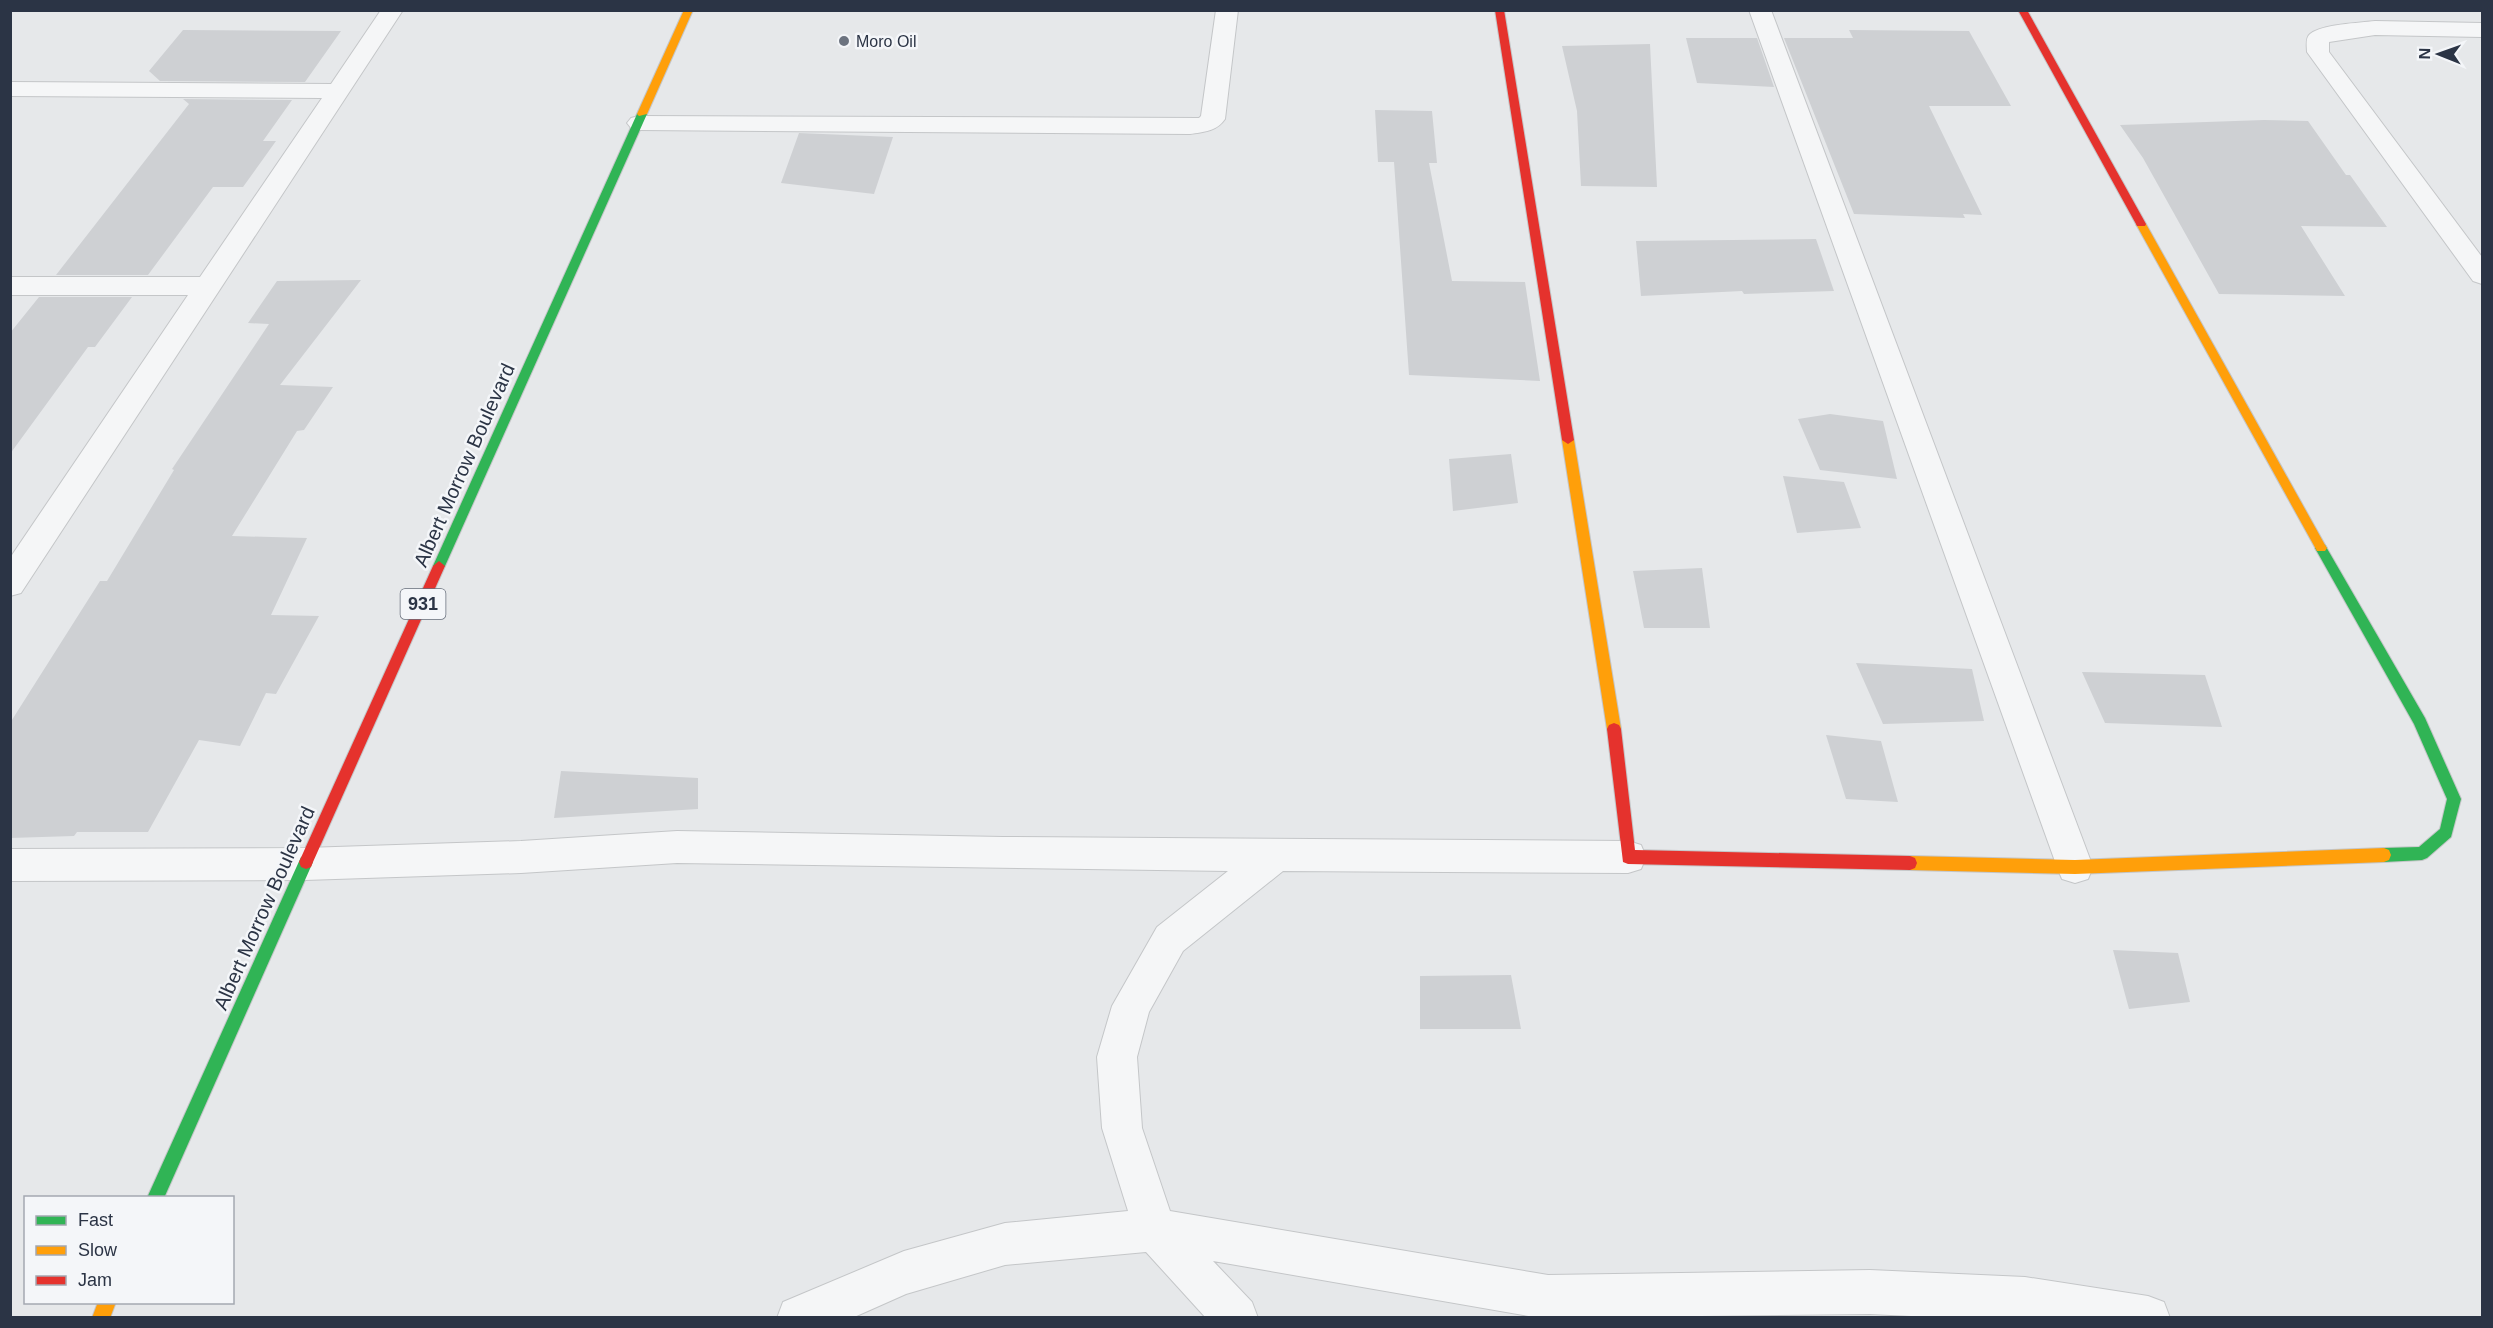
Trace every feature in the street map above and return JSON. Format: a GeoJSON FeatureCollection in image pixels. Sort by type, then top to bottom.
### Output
{"type":"FeatureCollection","features":[{"type":"Feature","properties":{"kind":"main road","name":"Albert Morrow Boulevard"},"geometry":{"type":"LineString","coordinates":[[155,1196],[689,10]]}},
{"type":"Feature","properties":{"kind":"main road"},"geometry":{"type":"LineString","coordinates":[[1499,10],[1613,724],[1628,857],[2074,867],[2422,853],[2446,832],[2454,799],[2420,722],[2339,582],[2022,10]]}},
{"type":"Feature","properties":{"kind":"street"},"geometry":{"type":"LineString","coordinates":[[10,584],[392,10]]}},
{"type":"Feature","properties":{"kind":"street"},"geometry":{"type":"LineString","coordinates":[[639,123],[1190,127],[1206,124],[1213,119],[1227,10]]}},
{"type":"Feature","properties":{"kind":"street"},"geometry":{"type":"LineString","coordinates":[[1760,10],[2074,867]]}},
{"type":"Feature","properties":{"kind":"street"},"geometry":{"type":"LineString","coordinates":[[2482,30],[2358,29],[2331,32],[2318,38],[2318,52],[2482,275]]}},
{"type":"Feature","properties":{"kind":"street"},"geometry":{"type":"LineString","coordinates":[[10,89],[339,91]]}},
{"type":"Feature","properties":{"kind":"street"},"geometry":{"type":"LineString","coordinates":[[10,286],[209,286]]}},
{"type":"Feature","properties":{"kind":"street"},"geometry":{"type":"LineString","coordinates":[[10,537],[41,537]]}},
{"type":"Feature","properties":{"kind":"street"},"geometry":{"type":"LineString","coordinates":[[10,865],[305,864],[521,857],[677,847],[1628,857]]}},
{"type":"Feature","properties":{"kind":"street"},"geometry":{"type":"LineString","coordinates":[[1236,1317],[1155,1230],[1122,1128],[1117,1057],[1131,1006],[1170,939],[1276,854]]}},
{"type":"Feature","properties":{"kind":"street"},"geometry":{"type":"LineString","coordinates":[[799,1317],[904,1273],[1005,1244],[1155,1230],[1548,1297],[1870,1292],[2025,1299],[2148,1317]]}},
{"type":"Feature","properties":{"kind":"building"},"geometry":{"type":"Polygon","coordinates":[[[183,30],[341,31],[305,82],[160,81],[149,71],[183,30]]]}},
{"type":"Feature","properties":{"kind":"building"},"geometry":{"type":"Polygon","coordinates":[[[1849,30],[1969,31],[2011,106],[1929,106],[1982,215],[1963,214],[1965,218],[1854,214],[1784,38],[1853,38],[1849,30]]]}},
{"type":"Feature","properties":{"kind":"building"},"geometry":{"type":"Polygon","coordinates":[[[1686,38],[1757,38],[1774,87],[1697,83],[1686,38]]]}},
{"type":"Feature","properties":{"kind":"building"},"geometry":{"type":"Polygon","coordinates":[[[1650,44],[1657,187],[1581,186],[1577,111],[1562,46],[1650,44]]]}},
{"type":"Feature","properties":{"kind":"building"},"geometry":{"type":"Polygon","coordinates":[[[183,99],[292,100],[263,141],[276,141],[243,187],[213,187],[148,275],[56,275],[189,104],[183,99]]]}},
{"type":"Feature","properties":{"kind":"building"},"geometry":{"type":"Polygon","coordinates":[[[1375,110],[1432,111],[1437,163],[1429,163],[1452,281],[1525,282],[1540,381],[1409,375],[1394,162],[1378,162],[1375,110]]]}},
{"type":"Feature","properties":{"kind":"building"},"geometry":{"type":"Polygon","coordinates":[[[2264,120],[2308,121],[2346,175],[2350,175],[2387,227],[2301,226],[2345,296],[2219,294],[2143,158],[2120,125],[2264,120]]]}},
{"type":"Feature","properties":{"kind":"building"},"geometry":{"type":"Polygon","coordinates":[[[799,133],[893,137],[874,194],[781,183],[799,133]]]}},
{"type":"Feature","properties":{"kind":"building"},"geometry":{"type":"Polygon","coordinates":[[[1816,239],[1834,291],[1744,294],[1742,291],[1641,296],[1636,241],[1816,239]]]}},
{"type":"Feature","properties":{"kind":"building"},"geometry":{"type":"Polygon","coordinates":[[[361,280],[280,385],[333,387],[304,430],[297,431],[232,536],[307,538],[271,615],[319,616],[276,694],[266,693],[240,746],[199,740],[148,832],[77,832],[74,836],[10,838],[10,723],[100,581],[107,581],[174,470],[172,469],[269,324],[248,323],[277,281],[361,280]]]}},
{"type":"Feature","properties":{"kind":"building"},"geometry":{"type":"Polygon","coordinates":[[[39,297],[132,297],[95,347],[88,347],[10,454],[10,333],[39,297]]]}},
{"type":"Feature","properties":{"kind":"building"},"geometry":{"type":"Polygon","coordinates":[[[1830,414],[1883,421],[1897,479],[1820,470],[1798,419],[1830,414]]]}},
{"type":"Feature","properties":{"kind":"building"},"geometry":{"type":"Polygon","coordinates":[[[1511,454],[1518,503],[1453,511],[1449,459],[1511,454]]]}},
{"type":"Feature","properties":{"kind":"building"},"geometry":{"type":"Polygon","coordinates":[[[1783,476],[1844,482],[1861,528],[1797,533],[1783,476]]]}},
{"type":"Feature","properties":{"kind":"building"},"geometry":{"type":"Polygon","coordinates":[[[1702,568],[1710,628],[1644,628],[1633,571],[1702,568]]]}},
{"type":"Feature","properties":{"kind":"building"},"geometry":{"type":"Polygon","coordinates":[[[1856,663],[1972,669],[1984,721],[1883,724],[1856,663]]]}},
{"type":"Feature","properties":{"kind":"building"},"geometry":{"type":"Polygon","coordinates":[[[2082,672],[2205,675],[2222,727],[2105,723],[2082,672]]]}},
{"type":"Feature","properties":{"kind":"building"},"geometry":{"type":"Polygon","coordinates":[[[1826,735],[1881,741],[1898,802],[1846,799],[1826,735]]]}},
{"type":"Feature","properties":{"kind":"building"},"geometry":{"type":"Polygon","coordinates":[[[561,771],[698,778],[698,809],[554,818],[561,771]]]}},
{"type":"Feature","properties":{"kind":"building"},"geometry":{"type":"Polygon","coordinates":[[[2113,950],[2178,953],[2190,1002],[2129,1009],[2113,950]]]}},
{"type":"Feature","properties":{"kind":"building"},"geometry":{"type":"Polygon","coordinates":[[[1511,975],[1521,1029],[1420,1029],[1420,976],[1511,975]]]}},
{"type":"Feature","properties":{"kind":"traffic: fast"},"geometry":{"type":"LineString","coordinates":[[439,566],[642,114]]}},
{"type":"Feature","properties":{"kind":"traffic: fast"},"geometry":{"type":"LineString","coordinates":[[2321,548],[2420,722],[2454,799],[2446,832],[2422,853],[2384,855]]}},
{"type":"Feature","properties":{"kind":"traffic: fast"},"geometry":{"type":"LineString","coordinates":[[156,1196],[306,862]]}},
{"type":"Feature","properties":{"kind":"traffic: slow"},"geometry":{"type":"LineString","coordinates":[[642,114],[689,10]]}},
{"type":"Feature","properties":{"kind":"traffic: slow"},"geometry":{"type":"LineString","coordinates":[[2141,224],[2321,548]]}},
{"type":"Feature","properties":{"kind":"traffic: slow"},"geometry":{"type":"LineString","coordinates":[[1568,440],[1614,729]]}},
{"type":"Feature","properties":{"kind":"traffic: slow"},"geometry":{"type":"LineString","coordinates":[[1910,863],[2075,867],[2384,855]]}},
{"type":"Feature","properties":{"kind":"traffic: slow"},"geometry":{"type":"LineString","coordinates":[[101,1318],[106,1304]]}},
{"type":"Feature","properties":{"kind":"traffic: jam"},"geometry":{"type":"LineString","coordinates":[[1499,10],[1568,440]]}},
{"type":"Feature","properties":{"kind":"traffic: jam"},"geometry":{"type":"LineString","coordinates":[[2022,10],[2141,224]]}},
{"type":"Feature","properties":{"kind":"traffic: jam"},"geometry":{"type":"LineString","coordinates":[[306,862],[439,566]]}},
{"type":"Feature","properties":{"kind":"traffic: jam"},"geometry":{"type":"LineString","coordinates":[[1614,729],[1628,857],[1910,863]]}},
{"type":"Feature","properties":{"kind":"place","name":"Moro Oil"},"geometry":{"type":"Point","coordinates":[844,41]}}]}
